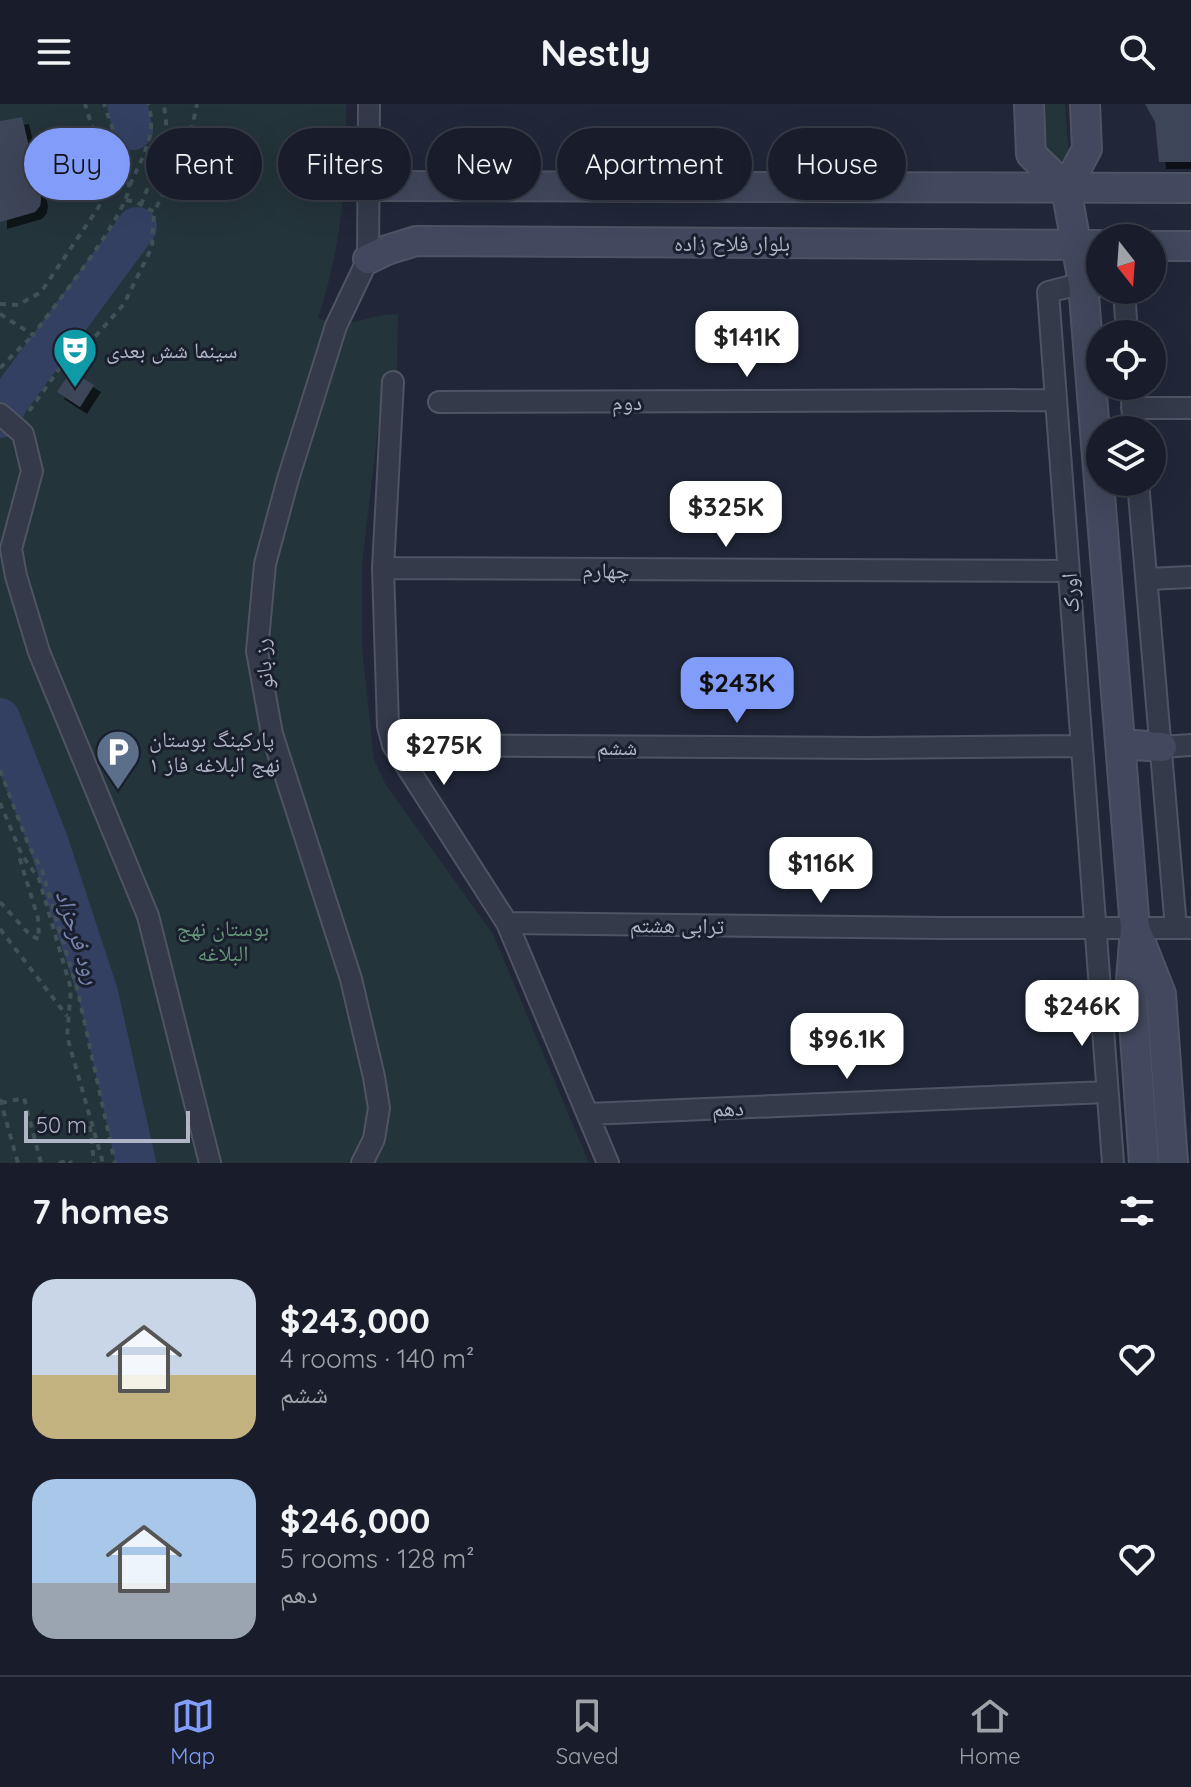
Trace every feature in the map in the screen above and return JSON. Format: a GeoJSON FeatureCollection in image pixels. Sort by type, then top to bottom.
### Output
{"type":"FeatureCollection","features":[{"type":"Feature","properties":{"kind":"main road"},"geometry":{"type":"LineString","coordinates":[[1029,104],[1031,154],[1066,188]]}},
{"type":"Feature","properties":{"kind":"main road"},"geometry":{"type":"LineString","coordinates":[[1066,188],[1087,149],[1085,104]]}},
{"type":"Feature","properties":{"kind":"main road"},"geometry":{"type":"LineString","coordinates":[[411,186],[1191,188]]}},
{"type":"Feature","properties":{"kind":"main road","name":"اورک"},"geometry":{"type":"LineString","coordinates":[[1066,188],[1086,242]]}},
{"type":"Feature","properties":{"kind":"main road","name":"بلوار فلاح زاده"},"geometry":{"type":"LineString","coordinates":[[368,259],[416,241],[1086,245]]}},
{"type":"Feature","properties":{"kind":"main road"},"geometry":{"type":"LineString","coordinates":[[1166,246],[1191,246]]}},
{"type":"Feature","properties":{"kind":"main road","name":"اورک"},"geometry":{"type":"LineString","coordinates":[[1092,304],[1135,929]]}},
{"type":"Feature","properties":{"kind":"main road"},"geometry":{"type":"LineString","coordinates":[[1120,744],[1162,747]]}},
{"type":"Feature","properties":{"kind":"main road"},"geometry":{"type":"LineString","coordinates":[[1135,929],[1131,980],[1144,1163]]}},
{"type":"Feature","properties":{"kind":"main road"},"geometry":{"type":"LineString","coordinates":[[1135,929],[1161,994],[1173,1163]]}},
{"type":"Feature","properties":{"kind":"street"},"geometry":{"type":"LineString","coordinates":[[369,104],[369,128]]}},
{"type":"Feature","properties":{"kind":"street"},"geometry":{"type":"LineString","coordinates":[[368,259],[369,200]]}},
{"type":"Feature","properties":{"kind":"street","name":"رز بانو"},"geometry":{"type":"LineString","coordinates":[[362,1163],[374,1139],[379,1108],[374,1077],[351,979],[272,734],[257,651],[265,564],[288,479],[336,326],[368,259]]}},
{"type":"Feature","properties":{"kind":"street","name":"اورک"},"geometry":{"type":"LineString","coordinates":[[1086,285],[1048,292],[1113,1163]]}},
{"type":"Feature","properties":{"kind":"street"},"geometry":{"type":"LineString","coordinates":[[393,382],[383,568],[388,726],[393,745],[507,923],[608,1163]]}},
{"type":"Feature","properties":{"kind":"street","name":"دوم"},"geometry":{"type":"LineString","coordinates":[[439,402],[1055,400]]}},
{"type":"Feature","properties":{"kind":"street"},"geometry":{"type":"LineString","coordinates":[[1132,400],[1133,416]]}},
{"type":"Feature","properties":{"kind":"street"},"geometry":{"type":"LineString","coordinates":[[1132,408],[1191,408]]}},
{"type":"Feature","properties":{"kind":"street"},"geometry":{"type":"LineString","coordinates":[[0,414],[20,431],[32,471],[11,549],[16,576],[39,652],[148,916],[210,1163]]}},
{"type":"Feature","properties":{"kind":"street"},"geometry":{"type":"LineString","coordinates":[[1139,496],[1162,747],[1184,928]]}},
{"type":"Feature","properties":{"kind":"street","name":"چهارم"},"geometry":{"type":"LineString","coordinates":[[383,568],[1068,571]]}},
{"type":"Feature","properties":{"kind":"street"},"geometry":{"type":"LineString","coordinates":[[1147,579],[1191,577]]}},
{"type":"Feature","properties":{"kind":"street","name":"ششم"},"geometry":{"type":"LineString","coordinates":[[393,745],[1081,746]]}},
{"type":"Feature","properties":{"kind":"street"},"geometry":{"type":"LineString","coordinates":[[1162,747],[1191,745]]}},
{"type":"Feature","properties":{"kind":"street","name":"ترابی هشتم"},"geometry":{"type":"LineString","coordinates":[[507,923],[1184,928]]}},
{"type":"Feature","properties":{"kind":"street","name":"دهم"},"geometry":{"type":"LineString","coordinates":[[588,1114],[1107,1092]]}},
{"type":"Feature","properties":{"kind":"path"},"geometry":{"type":"LineString","coordinates":[[0,304],[18,305],[41,292],[110,185],[85,104]]}},
{"type":"Feature","properties":{"kind":"path"},"geometry":{"type":"LineString","coordinates":[[104,104],[112,128]]}},
{"type":"Feature","properties":{"kind":"path"},"geometry":{"type":"LineString","coordinates":[[130,185],[152,132],[154,120],[148,104]]}},
{"type":"Feature","properties":{"kind":"path"},"geometry":{"type":"LineString","coordinates":[[141,205],[166,142],[167,115],[163,104]]}},
{"type":"Feature","properties":{"kind":"path"},"geometry":{"type":"LineString","coordinates":[[20,431],[78,343],[85,348],[124,304],[152,247],[154,212],[189,142],[197,104]]}},
{"type":"Feature","properties":{"kind":"path"},"geometry":{"type":"LineString","coordinates":[[0,368],[33,335],[121,212],[126,200],[154,212]]}},
{"type":"Feature","properties":{"kind":"path"},"geometry":{"type":"LineString","coordinates":[[0,314],[33,335]]}},
{"type":"Feature","properties":{"kind":"path"},"geometry":{"type":"LineString","coordinates":[[0,770],[29,846],[42,870],[73,976],[115,1163]]}},
{"type":"Feature","properties":{"kind":"path"},"geometry":{"type":"LineString","coordinates":[[0,803],[38,918],[39,939],[31,936],[0,902]]}},
{"type":"Feature","properties":{"kind":"path"},"geometry":{"type":"LineString","coordinates":[[14,839],[39,879],[71,989],[67,1036],[103,1163]]}},
{"type":"Feature","properties":{"kind":"path"},"geometry":{"type":"LineString","coordinates":[[0,929],[69,1017]]}},
{"type":"Feature","properties":{"kind":"path"},"geometry":{"type":"LineString","coordinates":[[18,1163],[0,1101],[24,1098],[41,1163]]}},
{"type":"Feature","properties":{"kind":"path"},"geometry":{"type":"LineString","coordinates":[[89,1115],[94,1163]]}},
{"type":"Feature","properties":{"kind":"path"},"geometry":{"type":"LineString","coordinates":[[59,1163],[70,1160],[71,1163]]}},
{"type":"Feature","properties":{"kind":"green space","name":"بوستان نهج البلاغه"},"geometry":{"type":"Polygon","coordinates":[[[0,104],[346,104],[346,128],[278,128],[278,200],[342,200],[332,266],[318,318],[336,326],[398,314],[397,372],[384,376],[362,565],[362,647],[374,760],[386,785],[493,934],[589,1163],[0,1163],[0,104]]]}},
{"type":"Feature","properties":{"kind":"green space"},"geometry":{"type":"Polygon","coordinates":[[[1045,104],[1065,104],[1069,158],[1054,164],[1047,148],[1045,104]]]}},
{"type":"Feature","properties":{"kind":"building"},"geometry":{"type":"Polygon","coordinates":[[[1145,104],[1191,104],[1191,162],[1159,162],[1155,122],[1145,104]]]}},
{"type":"Feature","properties":{"kind":"building"},"geometry":{"type":"Polygon","coordinates":[[[22,117],[24,200],[41,200],[35,212],[0,222],[0,121],[22,117]]]}},
{"type":"Feature","properties":{"kind":"building","name":"سینما شش بعدی"},"geometry":{"type":"Polygon","coordinates":[[[71,371],[94,385],[80,407],[57,392],[71,371]]]}},
{"type":"Feature","properties":{"kind":"waterway","name":"رود فرحزاد"},"geometry":{"type":"LineString","coordinates":[[127,104],[133,130]]}},
{"type":"Feature","properties":{"kind":"waterway","name":"رود فرحزاد"},"geometry":{"type":"LineString","coordinates":[[0,418],[10,399],[137,227]]}},
{"type":"Feature","properties":{"kind":"waterway","name":"رود فرحزاد"},"geometry":{"type":"LineString","coordinates":[[0,718],[48,841],[98,993],[136,1163]]}},
{"type":"Feature","properties":{"kind":"place","name":"سینما شش بعدی"},"geometry":{"type":"Point","coordinates":[75,389]}},
{"type":"Feature","properties":{"kind":"place","name":"پارکینگ بوستان نهج البلاغه فاز ۱"},"geometry":{"type":"Point","coordinates":[118,791]}}]}
